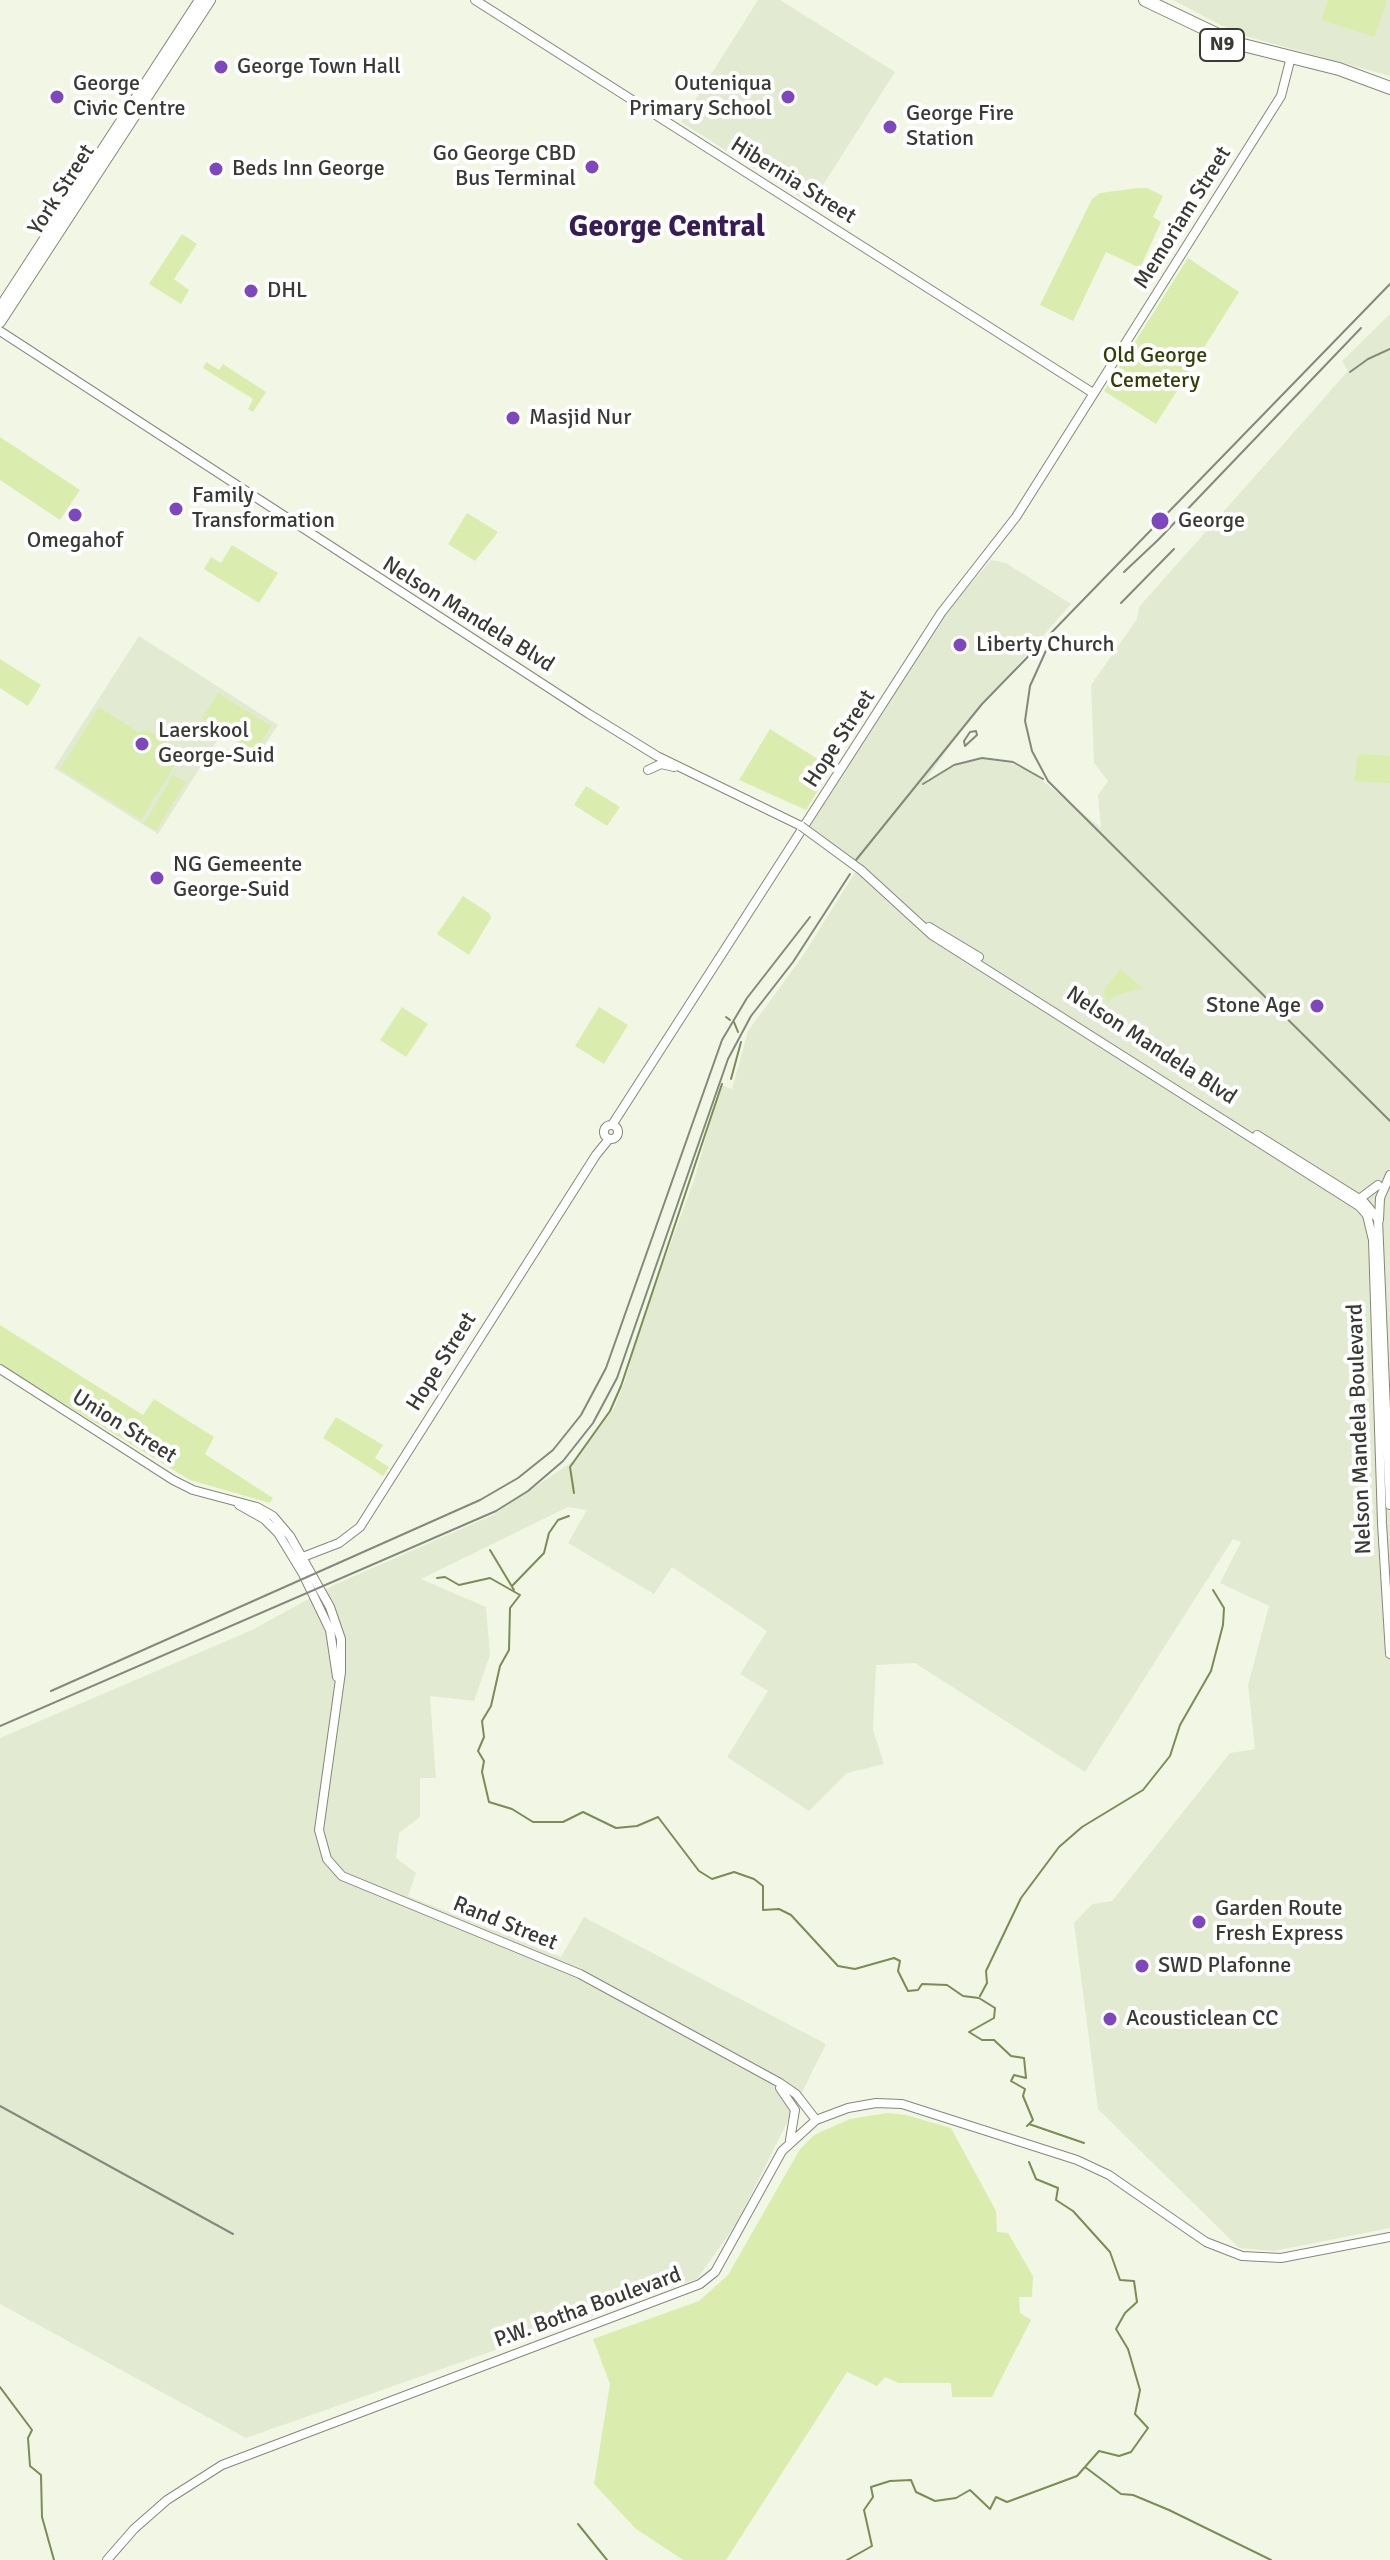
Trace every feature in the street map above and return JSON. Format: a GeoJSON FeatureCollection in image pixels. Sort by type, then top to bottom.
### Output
{"type":"FeatureCollection","features":[{"type":"Feature","properties":{"kind":"highway","name":"N9"},"geometry":{"type":"LineString","coordinates":[[1145,0],[1242,45],[1390,95]]}},
{"type":"Feature","properties":{"kind":"highway","name":"N9"},"geometry":{"type":"LineString","coordinates":[[1290,61],[1351,73],[1390,88]]}},
{"type":"Feature","properties":{"kind":"main road","name":"York Street"},"geometry":{"type":"LineString","coordinates":[[0,308],[200,0]]}},
{"type":"Feature","properties":{"kind":"main road","name":"York Street"},"geometry":{"type":"LineString","coordinates":[[0,322],[210,0]]}},
{"type":"Feature","properties":{"kind":"street","name":"Hibernia Street"},"geometry":{"type":"LineString","coordinates":[[475,0],[1093,393]]}},
{"type":"Feature","properties":{"kind":"street","name":"Memoriam Street"},"geometry":{"type":"LineString","coordinates":[[1093,393],[1281,96],[1290,61]]}},
{"type":"Feature","properties":{"kind":"street","name":"Nelson Mandela Blvd"},"geometry":{"type":"LineString","coordinates":[[0,331],[623,735],[801,826],[854,865],[940,940],[1360,1203]]}},
{"type":"Feature","properties":{"kind":"street","name":"Hope Street"},"geometry":{"type":"LineString","coordinates":[[299,1558],[339,1543],[360,1527],[596,1155],[607,1137],[606,1127],[614,1127],[941,613],[1016,517],[1093,393]]}},
{"type":"Feature","properties":{"kind":"street"},"geometry":{"type":"LineString","coordinates":[[648,770],[661,764],[686,769]]}},
{"type":"Feature","properties":{"kind":"street","name":"Nelson Mandela Boulevard"},"geometry":{"type":"LineString","coordinates":[[1390,1175],[1380,1198],[1378,1303],[1390,1654]]}},
{"type":"Feature","properties":{"kind":"street"},"geometry":{"type":"LineString","coordinates":[[1360,1203],[1379,1225]]}},
{"type":"Feature","properties":{"kind":"street","name":"Nelson Mandela Boulevard"},"geometry":{"type":"LineString","coordinates":[[1360,1203],[1370,1220],[1372,1231],[1378,1303]]}},
{"type":"Feature","properties":{"kind":"street","name":"Nelson Mandela Boulevard"},"geometry":{"type":"LineString","coordinates":[[1379,1346],[1390,1505]]}},
{"type":"Feature","properties":{"kind":"street","name":"Union Street"},"geometry":{"type":"LineString","coordinates":[[0,1369],[173,1480],[235,1502],[269,1523],[299,1558],[325,1608]]}},
{"type":"Feature","properties":{"kind":"street","name":"Rand Street"},"geometry":{"type":"LineString","coordinates":[[325,1608],[342,1647],[319,1830],[327,1859],[342,1876],[570,1969],[796,2094],[816,2120]]}},
{"type":"Feature","properties":{"kind":"street"},"geometry":{"type":"LineString","coordinates":[[767,2077],[789,2096],[795,2110],[795,2128],[785,2149]]}},
{"type":"Feature","properties":{"kind":"street","name":"P.W. Botha Boulevard"},"geometry":{"type":"LineString","coordinates":[[107,2560],[134,2529],[167,2500],[222,2465],[700,2284],[715,2272],[785,2149],[816,2120],[876,2103],[902,2104],[925,2110],[1095,2167],[1206,2242],[1251,2258],[1281,2258],[1390,2237]]}},
{"type":"Feature","properties":{"kind":"shaded area","name":"Outeniqua Primary School"},"geometry":{"type":"Polygon","coordinates":[[[758,0],[780,0],[895,72],[811,204],[681,122],[758,0]]]}},
{"type":"Feature","properties":{"kind":"shaded area"},"geometry":{"type":"Polygon","coordinates":[[[1173,0],[1390,0],[1390,76],[1238,34],[1173,0]]]}},
{"type":"Feature","properties":{"kind":"shaded area"},"geometry":{"type":"Polygon","coordinates":[[[1390,314],[1390,2228],[1274,2251],[1239,2248],[1098,2109],[1074,1923],[1092,1904],[1112,1901],[1230,1753],[1255,1749],[1248,1685],[1269,1606],[1220,1583],[1241,1542],[1233,1539],[1085,1772],[915,1663],[876,1665],[873,1730],[884,1764],[847,1773],[809,1811],[727,1757],[768,1691],[740,1674],[767,1631],[672,1567],[654,1594],[568,1543],[587,1510],[568,1507],[421,1579],[486,1607],[490,1655],[474,1701],[430,1696],[436,1778],[420,1778],[420,1817],[399,1833],[396,1858],[416,1873],[408,1896],[561,1957],[584,1917],[826,2044],[737,2223],[697,2279],[246,2438],[0,2304],[0,1738],[252,1630],[336,1584],[493,1515],[575,1460],[614,1408],[625,1381],[644,1316],[694,1180],[721,1085],[732,1089],[748,1031],[802,957],[859,866],[809,827],[948,610],[991,560],[1006,563],[1071,604],[964,726],[922,786],[944,770],[964,763],[985,759],[1010,763],[1033,773],[1101,828],[1098,795],[1108,781],[1094,763],[1091,685],[1137,619],[1139,607],[1348,371],[1342,361],[1390,314]]]}},
{"type":"Feature","properties":{"kind":"shaded area","name":"Laerskool George-Suid"},"geometry":{"type":"Polygon","coordinates":[[[139,636],[278,725],[258,755],[222,733],[158,834],[54,768],[139,636]]]}},
{"type":"Feature","properties":{"kind":"green space"},"geometry":{"type":"Polygon","coordinates":[[[1328,0],[1387,0],[1375,37],[1321,20],[1328,0]]]}},
{"type":"Feature","properties":{"kind":"green space"},"geometry":{"type":"Polygon","coordinates":[[[1147,188],[1163,196],[1153,217],[1161,222],[1140,268],[1106,252],[1073,321],[1040,305],[1092,199],[1100,193],[1147,188]]]}},
{"type":"Feature","properties":{"kind":"green space"},"geometry":{"type":"Polygon","coordinates":[[[182,234],[197,244],[174,279],[189,290],[181,304],[149,284],[182,234]]]}},
{"type":"Feature","properties":{"kind":"green space","name":"Old George Cemetery"},"geometry":{"type":"Polygon","coordinates":[[[1188,258],[1239,292],[1156,424],[1104,391],[1188,258]]]}},
{"type":"Feature","properties":{"kind":"green space"},"geometry":{"type":"Polygon","coordinates":[[[206,362],[219,370],[223,364],[266,392],[253,412],[248,409],[253,399],[203,368],[206,362]]]}},
{"type":"Feature","properties":{"kind":"green space"},"geometry":{"type":"Polygon","coordinates":[[[0,437],[80,490],[60,520],[0,480],[0,437]]]}},
{"type":"Feature","properties":{"kind":"green space"},"geometry":{"type":"Polygon","coordinates":[[[467,513],[498,532],[475,561],[448,544],[467,513]]]}},
{"type":"Feature","properties":{"kind":"green space"},"geometry":{"type":"Polygon","coordinates":[[[232,545],[278,573],[259,603],[204,569],[211,557],[221,563],[232,545]]]}},
{"type":"Feature","properties":{"kind":"green space"},"geometry":{"type":"Polygon","coordinates":[[[0,659],[41,685],[28,706],[0,688],[0,659]]]}},
{"type":"Feature","properties":{"kind":"green space"},"geometry":{"type":"Polygon","coordinates":[[[218,693],[271,726],[255,752],[202,718],[218,693]]]}},
{"type":"Feature","properties":{"kind":"green space"},"geometry":{"type":"Polygon","coordinates":[[[99,707],[138,732],[147,730],[183,752],[141,820],[60,769],[99,707]]]}},
{"type":"Feature","properties":{"kind":"green space"},"geometry":{"type":"Polygon","coordinates":[[[770,729],[832,768],[806,810],[739,780],[770,729]]]}},
{"type":"Feature","properties":{"kind":"green space"},"geometry":{"type":"Polygon","coordinates":[[[1358,754],[1390,756],[1390,783],[1354,781],[1358,754]]]}},
{"type":"Feature","properties":{"kind":"green space"},"geometry":{"type":"Polygon","coordinates":[[[173,775],[186,782],[156,831],[144,824],[173,775]]]}},
{"type":"Feature","properties":{"kind":"green space"},"geometry":{"type":"Polygon","coordinates":[[[586,786],[620,807],[607,826],[574,805],[586,786]]]}},
{"type":"Feature","properties":{"kind":"green space"},"geometry":{"type":"Polygon","coordinates":[[[463,896],[489,913],[491,918],[469,955],[437,934],[463,896]]]}},
{"type":"Feature","properties":{"kind":"green space"},"geometry":{"type":"Polygon","coordinates":[[[1120,969],[1143,988],[1116,995],[1107,1002],[1103,991],[1120,969]]]}},
{"type":"Feature","properties":{"kind":"green space"},"geometry":{"type":"Polygon","coordinates":[[[402,1007],[428,1024],[406,1057],[380,1040],[402,1007]]]}},
{"type":"Feature","properties":{"kind":"green space"},"geometry":{"type":"Polygon","coordinates":[[[599,1007],[628,1025],[604,1064],[575,1046],[599,1007]]]}},
{"type":"Feature","properties":{"kind":"green space"},"geometry":{"type":"Polygon","coordinates":[[[0,1325],[143,1415],[154,1399],[214,1437],[205,1454],[273,1498],[270,1503],[190,1480],[0,1365],[0,1325]]]}},
{"type":"Feature","properties":{"kind":"green space"},"geometry":{"type":"Polygon","coordinates":[[[336,1417],[383,1445],[375,1458],[389,1467],[383,1476],[323,1438],[336,1417]]]}},
{"type":"Feature","properties":{"kind":"green space"},"geometry":{"type":"Polygon","coordinates":[[[887,2113],[951,2128],[996,2211],[997,2232],[1008,2233],[1033,2276],[1032,2297],[1019,2297],[1020,2313],[1031,2320],[992,2397],[952,2397],[951,2383],[899,2383],[885,2377],[877,2386],[847,2372],[726,2560],[683,2560],[636,2529],[594,2484],[610,2384],[593,2339],[699,2301],[728,2275],[800,2149],[814,2135],[850,2119],[887,2113]]]}},
{"type":"Feature","properties":{"kind":"waterway"},"geometry":{"type":"LineString","coordinates":[[726,1017],[730,1020]]}},
{"type":"Feature","properties":{"kind":"waterway"},"geometry":{"type":"LineString","coordinates":[[734,1022],[738,1032]]}},
{"type":"Feature","properties":{"kind":"waterway"},"geometry":{"type":"LineString","coordinates":[[731,1079],[741,1042]]}},
{"type":"Feature","properties":{"kind":"waterway"},"geometry":{"type":"LineString","coordinates":[[574,1493],[570,1467],[610,1411],[621,1386],[722,1084]]}},
{"type":"Feature","properties":{"kind":"waterway"},"geometry":{"type":"LineString","coordinates":[[512,1586],[544,1553],[549,1533],[558,1520],[569,1516]]}},
{"type":"Feature","properties":{"kind":"waterway"},"geometry":{"type":"LineString","coordinates":[[490,1550],[514,1590]]}},
{"type":"Feature","properties":{"kind":"waterway"},"geometry":{"type":"LineString","coordinates":[[437,1578],[445,1577],[459,1585],[490,1578],[520,1595],[510,1608],[509,1650],[500,1666],[491,1706],[482,1721],[484,1737],[478,1751],[484,1761],[482,1772],[489,1802],[512,1809],[533,1822],[563,1822],[583,1812],[616,1828],[637,1826],[658,1817],[699,1871],[712,1879],[734,1872],[754,1879],[763,1886],[763,1910],[779,1909],[791,1915],[838,1966],[855,1969],[894,1958],[900,1961],[898,1971],[908,1991],[918,1990],[922,1984],[947,1985],[963,1996],[979,1998],[995,2008],[994,2018],[969,2032],[982,2040],[994,2040],[1011,2056],[1024,2058],[1026,2078],[1014,2075],[1011,2081],[1025,2089],[1023,2096],[1033,2120],[1027,2126]]}},
{"type":"Feature","properties":{"kind":"waterway"},"geometry":{"type":"LineString","coordinates":[[980,1996],[987,1983],[986,1971],[1021,1898],[1059,1847],[1082,1827],[1143,1790],[1170,1756],[1180,1725],[1211,1671],[1223,1625],[1224,1608],[1213,1590]]}},
{"type":"Feature","properties":{"kind":"waterway"},"geometry":{"type":"LineString","coordinates":[[1029,2124],[1084,2143]]}},
{"type":"Feature","properties":{"kind":"waterway"},"geometry":{"type":"LineString","coordinates":[[847,2560],[872,2546],[864,2510],[873,2497],[871,2487],[890,2481],[911,2480],[916,2492],[935,2501],[956,2498],[970,2490],[990,2509],[996,2497],[1007,2502],[1077,2476],[1099,2451],[1119,2456],[1131,2452],[1148,2428],[1135,2414],[1140,2390],[1128,2349],[1116,2329],[1125,2313],[1137,2302],[1134,2281],[1120,2280],[1110,2252],[1073,2211],[1056,2200],[1058,2188],[1036,2179],[1029,2162]]}},
{"type":"Feature","properties":{"kind":"waterway"},"geometry":{"type":"LineString","coordinates":[[0,2387],[32,2430],[28,2438],[30,2466],[41,2475],[42,2517],[54,2560]]}},
{"type":"Feature","properties":{"kind":"waterway"},"geometry":{"type":"LineString","coordinates":[[1085,2467],[1121,2494],[1133,2495],[1169,2510],[1271,2560]]}},
{"type":"Feature","properties":{"kind":"waterway"},"geometry":{"type":"LineString","coordinates":[[578,2524],[607,2560]]}},
{"type":"Feature","properties":{"kind":"railway"},"geometry":{"type":"LineString","coordinates":[[856,860],[982,704],[1390,284]]}},
{"type":"Feature","properties":{"kind":"railway"},"geometry":{"type":"LineString","coordinates":[[1124,572],[1361,328]]}},
{"type":"Feature","properties":{"kind":"railway"},"geometry":{"type":"LineString","coordinates":[[1350,372],[1390,349]]}},
{"type":"Feature","properties":{"kind":"railway"},"geometry":{"type":"LineString","coordinates":[[1121,603],[1174,549]]}},
{"type":"Feature","properties":{"kind":"railway"},"geometry":{"type":"LineString","coordinates":[[1049,644],[1030,686],[1025,721],[1032,751],[1048,781],[1390,1121]]}},
{"type":"Feature","properties":{"kind":"railway"},"geometry":{"type":"LineString","coordinates":[[976,731],[977,735],[965,746],[964,741],[970,732],[976,731]]}},
{"type":"Feature","properties":{"kind":"railway"},"geometry":{"type":"LineString","coordinates":[[923,784],[954,765],[982,758],[1013,762],[1043,779]]}},
{"type":"Feature","properties":{"kind":"railway"},"geometry":{"type":"LineString","coordinates":[[0,1726],[496,1511],[528,1491],[563,1461],[593,1423],[617,1378],[728,1059],[751,1016],[793,962],[850,874]]}},
{"type":"Feature","properties":{"kind":"railway"},"geometry":{"type":"LineString","coordinates":[[51,1691],[480,1500],[518,1478],[553,1450],[581,1415],[606,1368],[722,1040],[747,998],[810,917]]}},
{"type":"Feature","properties":{"kind":"railway"},"geometry":{"type":"LineString","coordinates":[[0,2106],[233,2234]]}},
{"type":"Feature","properties":{"kind":"place","name":"George Town Hall"},"geometry":{"type":"Point","coordinates":[221,67]}},
{"type":"Feature","properties":{"kind":"place","name":"George Civic Centre"},"geometry":{"type":"Point","coordinates":[57,97]}},
{"type":"Feature","properties":{"kind":"place","name":"Outeniqua Primary School"},"geometry":{"type":"Point","coordinates":[788,97]}},
{"type":"Feature","properties":{"kind":"place","name":"George Fire Station"},"geometry":{"type":"Point","coordinates":[890,127]}},
{"type":"Feature","properties":{"kind":"place","name":"Go George CBD Bus Terminal"},"geometry":{"type":"Point","coordinates":[592,167]}},
{"type":"Feature","properties":{"kind":"place","name":"Beds Inn George"},"geometry":{"type":"Point","coordinates":[216,169]}},
{"type":"Feature","properties":{"kind":"place","name":"DHL"},"geometry":{"type":"Point","coordinates":[251,291]}},
{"type":"Feature","properties":{"kind":"place","name":"Masjid Nur"},"geometry":{"type":"Point","coordinates":[513,418]}},
{"type":"Feature","properties":{"kind":"place","name":"Family Transformation"},"geometry":{"type":"Point","coordinates":[176,509]}},
{"type":"Feature","properties":{"kind":"place","name":"Omegahof"},"geometry":{"type":"Point","coordinates":[75,515]}},
{"type":"Feature","properties":{"kind":"place","name":"George"},"geometry":{"type":"Point","coordinates":[1160,521]}},
{"type":"Feature","properties":{"kind":"place","name":"Liberty Church"},"geometry":{"type":"Point","coordinates":[960,645]}},
{"type":"Feature","properties":{"kind":"place","name":"Laerskool George-Suid"},"geometry":{"type":"Point","coordinates":[142,744]}},
{"type":"Feature","properties":{"kind":"place","name":"NG Gemeente George-Suid"},"geometry":{"type":"Point","coordinates":[157,878]}},
{"type":"Feature","properties":{"kind":"place","name":"Stone Age"},"geometry":{"type":"Point","coordinates":[1317,1006]}},
{"type":"Feature","properties":{"kind":"place","name":"Garden Route Fresh Express"},"geometry":{"type":"Point","coordinates":[1199,1922]}},
{"type":"Feature","properties":{"kind":"place","name":"SWD Plafonne"},"geometry":{"type":"Point","coordinates":[1142,1966]}},
{"type":"Feature","properties":{"kind":"place","name":"Acousticlean CC"},"geometry":{"type":"Point","coordinates":[1110,2019]}},
{"type":"Feature","properties":{"kind":"district","name":"George Central"},"geometry":{"type":"Point","coordinates":[667,228]}}]}
